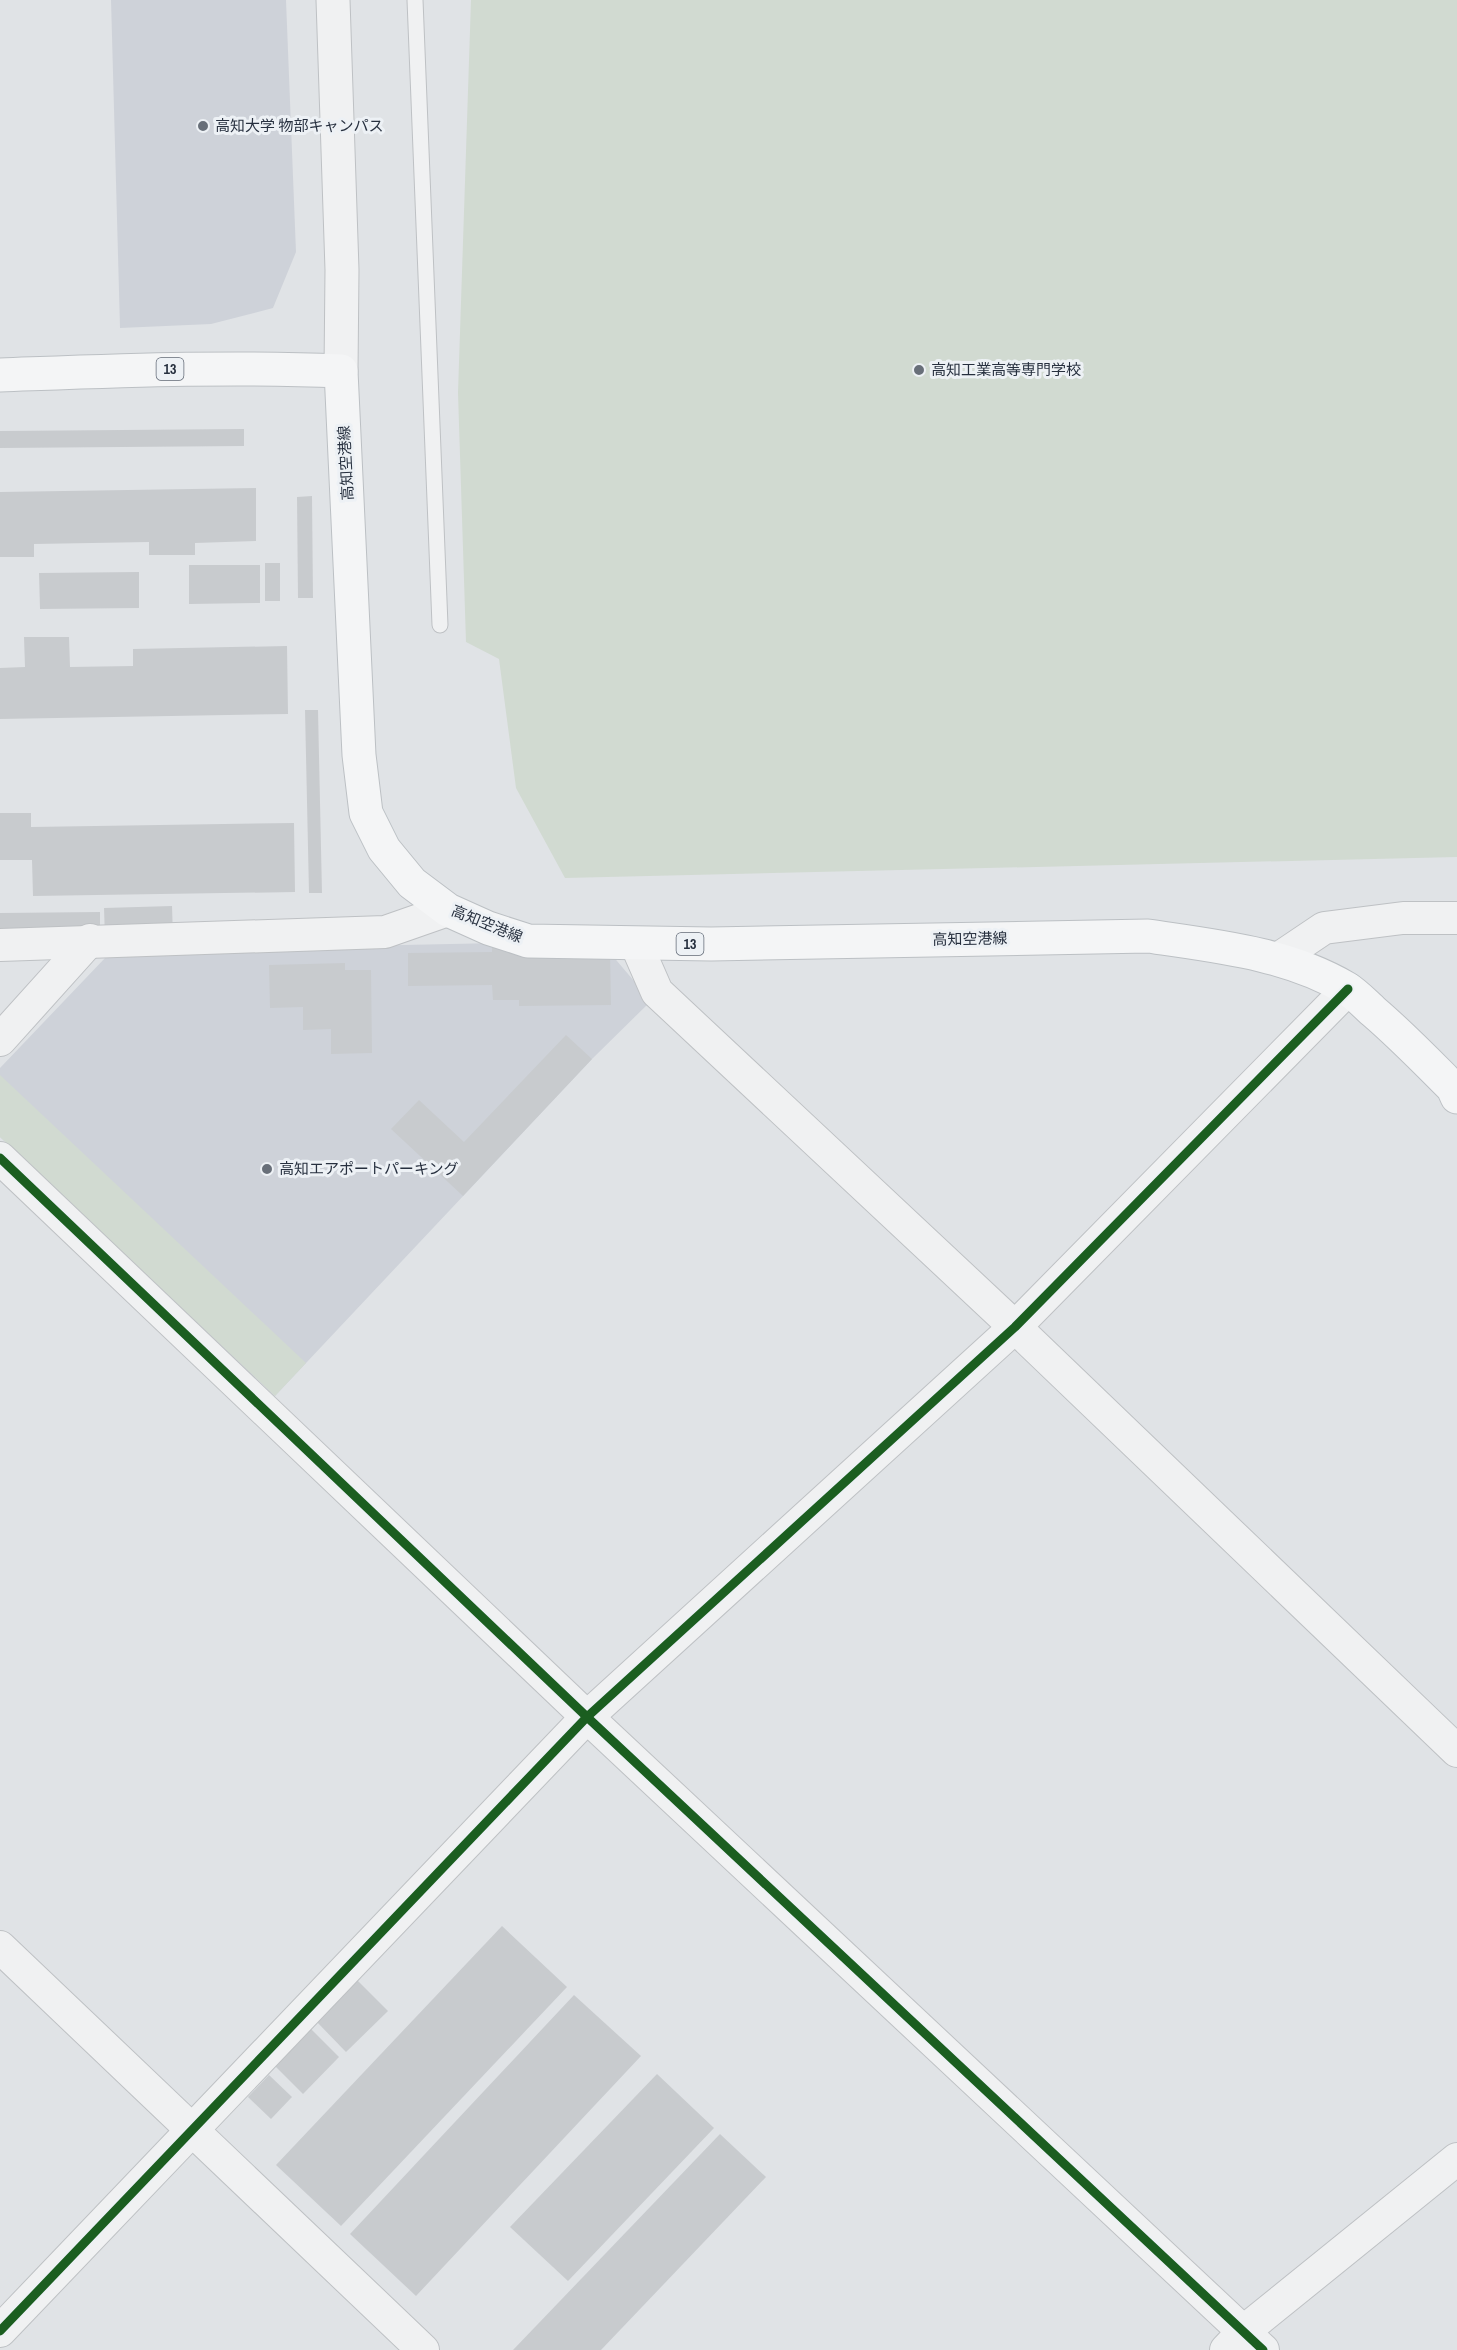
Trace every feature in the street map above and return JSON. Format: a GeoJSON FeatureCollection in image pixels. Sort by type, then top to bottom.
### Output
{"type":"FeatureCollection","features":[{"type":"Feature","properties":{"kind":"main road","name":"13"},"geometry":{"type":"LineString","coordinates":[[0,375],[224,368],[341,371]]}},
{"type":"Feature","properties":{"kind":"main road","name":"高知空港線"},"geometry":{"type":"LineString","coordinates":[[341,371],[349,500],[359,755],[366,813],[384,849],[412,883],[448,910],[488,928],[528,941],[636,944],[1148,936],[1212,945],[1278,959],[1316,972],[1348,989],[1411,1044],[1453,1088],[1457,1097]]}},
{"type":"Feature","properties":{"kind":"street"},"geometry":{"type":"LineString","coordinates":[[333,0],[341,226],[341,371]]}},
{"type":"Feature","properties":{"kind":"street"},"geometry":{"type":"LineString","coordinates":[[0,945],[90,940],[385,932],[448,910]]}},
{"type":"Feature","properties":{"kind":"street"},"geometry":{"type":"LineString","coordinates":[[1278,959],[1324,928],[1403,918],[1457,918]]}},
{"type":"Feature","properties":{"kind":"street"},"geometry":{"type":"LineString","coordinates":[[0,1040],[90,940]]}},
{"type":"Feature","properties":{"kind":"street"},"geometry":{"type":"LineString","coordinates":[[636,944],[657,992],[1015,1327],[1457,1751]]}},
{"type":"Feature","properties":{"kind":"street"},"geometry":{"type":"LineString","coordinates":[[0,2331],[587,1717],[1015,1327],[1348,989]]}},
{"type":"Feature","properties":{"kind":"street"},"geometry":{"type":"LineString","coordinates":[[0,1158],[1244,2344],[1457,2159]]}},
{"type":"Feature","properties":{"kind":"street"},"geometry":{"type":"LineString","coordinates":[[0,1947],[423,2350]]}},
{"type":"Feature","properties":{"kind":"lane"},"geometry":{"type":"LineString","coordinates":[[415,0],[440,625]]}},
{"type":"Feature","properties":{"kind":"shaded area","name":"高知大学 物部キャンパス"},"geometry":{"type":"Polygon","coordinates":[[[111,0],[286,0],[296,252],[273,308],[211,324],[120,328],[111,0]]]}},
{"type":"Feature","properties":{"kind":"shaded area","name":"高知工業高等専門学校"},"geometry":{"type":"Polygon","coordinates":[[[471,0],[1457,0],[1457,857],[565,878],[516,788],[499,659],[466,642],[458,393],[471,0]]]}},
{"type":"Feature","properties":{"kind":"shaded area","name":"高知エアポートパーキング"},"geometry":{"type":"Polygon","coordinates":[[[600,941],[651,1001],[592,1059],[275,1396],[0,1137],[0,1068],[106,957],[403,945],[600,941]]]}},
{"type":"Feature","properties":{"kind":"shaded area"},"geometry":{"type":"Polygon","coordinates":[[[0,1075],[306,1363],[275,1396],[0,1137],[0,1075]]]}},
{"type":"Feature","properties":{"kind":"building"},"geometry":{"type":"Polygon","coordinates":[[[244,429],[244,446],[0,448],[0,431],[244,429]]]}},
{"type":"Feature","properties":{"kind":"building"},"geometry":{"type":"Polygon","coordinates":[[[256,488],[256,541],[195,543],[195,555],[149,555],[149,542],[34,544],[34,557],[0,557],[0,492],[256,488]]]}},
{"type":"Feature","properties":{"kind":"building"},"geometry":{"type":"Polygon","coordinates":[[[312,496],[313,598],[298,598],[297,497],[312,496]]]}},
{"type":"Feature","properties":{"kind":"building"},"geometry":{"type":"Polygon","coordinates":[[[265,563],[280,563],[280,601],[265,601],[265,563]]]}},
{"type":"Feature","properties":{"kind":"building"},"geometry":{"type":"Polygon","coordinates":[[[189,565],[260,565],[260,603],[189,604],[189,565]]]}},
{"type":"Feature","properties":{"kind":"building"},"geometry":{"type":"Polygon","coordinates":[[[139,572],[139,608],[40,609],[39,573],[139,572]]]}},
{"type":"Feature","properties":{"kind":"building"},"geometry":{"type":"Polygon","coordinates":[[[24,637],[69,637],[70,667],[133,666],[133,649],[287,646],[288,714],[0,719],[0,668],[25,667],[24,637]]]}},
{"type":"Feature","properties":{"kind":"building"},"geometry":{"type":"Polygon","coordinates":[[[305,710],[318,710],[322,893],[309,893],[305,710]]]}},
{"type":"Feature","properties":{"kind":"building"},"geometry":{"type":"Polygon","coordinates":[[[0,813],[31,813],[31,827],[294,823],[295,892],[33,896],[32,860],[0,860],[0,813]]]}},
{"type":"Feature","properties":{"kind":"building"},"geometry":{"type":"Polygon","coordinates":[[[172,906],[173,938],[105,939],[104,908],[172,906]]]}},
{"type":"Feature","properties":{"kind":"building"},"geometry":{"type":"Polygon","coordinates":[[[100,912],[100,932],[0,933],[0,913],[100,912]]]}},
{"type":"Feature","properties":{"kind":"building"},"geometry":{"type":"Polygon","coordinates":[[[492,945],[610,951],[611,1005],[519,1006],[519,1000],[493,1000],[492,985],[408,986],[408,953],[492,952],[492,945]]]}},
{"type":"Feature","properties":{"kind":"building"},"geometry":{"type":"Polygon","coordinates":[[[345,963],[345,970],[371,970],[372,1053],[331,1054],[331,1029],[303,1030],[303,1007],[270,1008],[269,965],[345,963]]]}},
{"type":"Feature","properties":{"kind":"building"},"geometry":{"type":"Polygon","coordinates":[[[566,1035],[592,1059],[463,1196],[391,1129],[419,1100],[464,1142],[566,1035]]]}},
{"type":"Feature","properties":{"kind":"building"},"geometry":{"type":"Polygon","coordinates":[[[502,1926],[567,1987],[341,2226],[276,2165],[502,1926]]]}},
{"type":"Feature","properties":{"kind":"building"},"geometry":{"type":"Polygon","coordinates":[[[357,1980],[388,2011],[346,2052],[316,2021],[357,1980]]]}},
{"type":"Feature","properties":{"kind":"building"},"geometry":{"type":"Polygon","coordinates":[[[574,1995],[641,2056],[416,2296],[350,2234],[574,1995]]]}},
{"type":"Feature","properties":{"kind":"building"},"geometry":{"type":"Polygon","coordinates":[[[310,2028],[339,2057],[303,2094],[273,2064],[310,2028]]]}},
{"type":"Feature","properties":{"kind":"building"},"geometry":{"type":"Polygon","coordinates":[[[657,2074],[714,2128],[568,2281],[510,2227],[657,2074]]]}},
{"type":"Feature","properties":{"kind":"building"},"geometry":{"type":"Polygon","coordinates":[[[269,2075],[292,2097],[271,2119],[248,2097],[269,2075]]]}},
{"type":"Feature","properties":{"kind":"building"},"geometry":{"type":"Polygon","coordinates":[[[720,2134],[766,2177],[601,2350],[513,2350],[720,2134]]]}},
{"type":"Feature","properties":{"kind":"cycle path"},"geometry":{"type":"LineString","coordinates":[[0,2331],[587,1717],[1015,1327],[1348,989]]}},
{"type":"Feature","properties":{"kind":"cycle path"},"geometry":{"type":"LineString","coordinates":[[0,1158],[587,1717],[1263,2350]]}},
{"type":"Feature","properties":{"kind":"place","name":"高知大学 物部キャンパス"},"geometry":{"type":"Point","coordinates":[203,126]}},
{"type":"Feature","properties":{"kind":"place","name":"高知工業高等専門学校"},"geometry":{"type":"Point","coordinates":[919,370]}},
{"type":"Feature","properties":{"kind":"place","name":"高知エアポートパーキング"},"geometry":{"type":"Point","coordinates":[267,1169]}}]}
